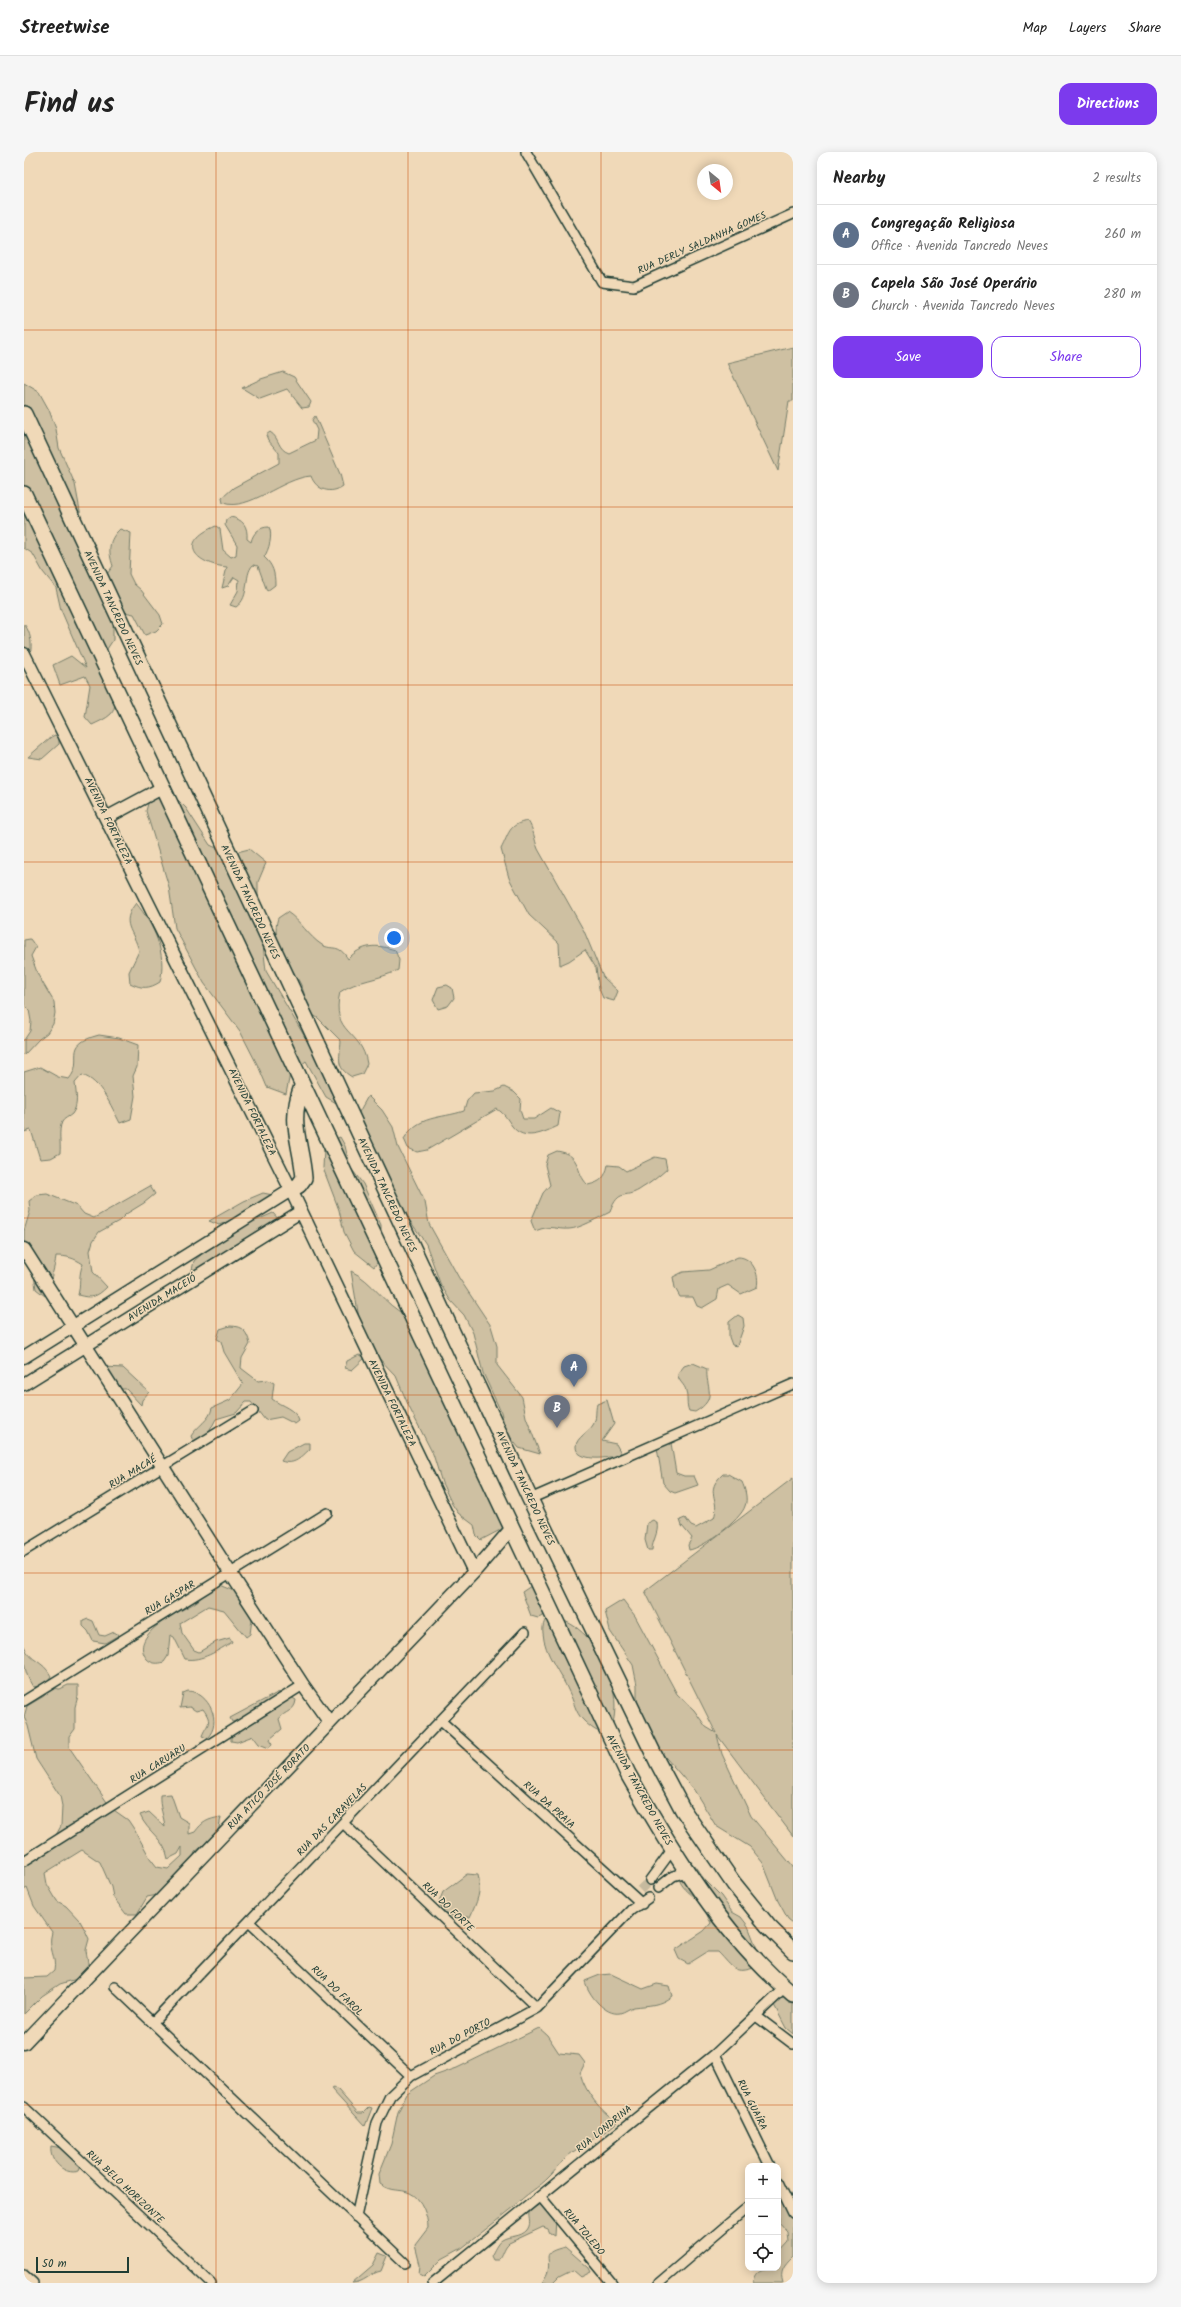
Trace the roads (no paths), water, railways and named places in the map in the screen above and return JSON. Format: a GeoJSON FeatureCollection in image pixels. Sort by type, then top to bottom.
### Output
{"type":"FeatureCollection","features":[{"type":"Feature","properties":{"kind":"main road","name":"AVENIDA TANCREDO NEVES"},"geometry":{"type":"LineString","coordinates":[[24,414],[260,923],[530,1499],[658,1763],[684,1810],[734,1884],[768,1926],[793,1951]]}},
{"type":"Feature","properties":{"kind":"main road","name":"AVENIDA TANCREDO NEVES"},"geometry":{"type":"LineString","coordinates":[[24,494],[511,1529],[628,1774],[672,1850],[687,1872],[746,1948],[789,1992]]}},
{"type":"Feature","properties":{"kind":"main road"},"geometry":{"type":"LineString","coordinates":[[291,1190],[299,1185],[304,1178],[294,1119],[296,1102],[302,1086]]}},
{"type":"Feature","properties":{"kind":"street","name":"RUA DERLY SALDANHA GOMES"},"geometry":{"type":"LineString","coordinates":[[526,152],[602,282],[634,286],[793,214]]}},
{"type":"Feature","properties":{"kind":"street","name":"AVENIDA FORTALEZA"},"geometry":{"type":"LineString","coordinates":[[24,654],[291,1190],[300,1212],[474,1572]]}},
{"type":"Feature","properties":{"kind":"street"},"geometry":{"type":"LineString","coordinates":[[106,818],[162,788]]}},
{"type":"Feature","properties":{"kind":"street"},"geometry":{"type":"LineString","coordinates":[[24,1357],[291,1190]]}},
{"type":"Feature","properties":{"kind":"street","name":"AVENIDA MACEIÓ"},"geometry":{"type":"LineString","coordinates":[[24,1384],[300,1212]]}},
{"type":"Feature","properties":{"kind":"street"},"geometry":{"type":"LineString","coordinates":[[24,1249],[84,1347],[303,1685],[330,1723]]}},
{"type":"Feature","properties":{"kind":"street"},"geometry":{"type":"LineString","coordinates":[[530,1499],[793,1384]]}},
{"type":"Feature","properties":{"kind":"street","name":"RUA MACAÉ"},"geometry":{"type":"LineString","coordinates":[[24,1551],[253,1411]]}},
{"type":"Feature","properties":{"kind":"street","name":"RUA GASPAR"},"geometry":{"type":"LineString","coordinates":[[24,1701],[231,1574],[327,1513]]}},
{"type":"Feature","properties":{"kind":"street","name":"RUA ATICO JOSÉ RORATO"},"geometry":{"type":"LineString","coordinates":[[24,2043],[474,1572],[511,1529]]}},
{"type":"Feature","properties":{"kind":"street","name":"RUA DAS CARAVELAS"},"geometry":{"type":"LineString","coordinates":[[153,2022],[526,1632]]}},
{"type":"Feature","properties":{"kind":"street","name":"RUA CARUARU"},"geometry":{"type":"LineString","coordinates":[[24,1861],[303,1685]]}},
{"type":"Feature","properties":{"kind":"street","name":"RUA DA PRAIA"},"geometry":{"type":"LineString","coordinates":[[441,1721],[645,1901]]}},
{"type":"Feature","properties":{"kind":"street","name":"RUA DO FORTE"},"geometry":{"type":"LineString","coordinates":[[343,1823],[537,2008]]}},
{"type":"Feature","properties":{"kind":"street"},"geometry":{"type":"LineString","coordinates":[[650,1880],[672,1850]]}},
{"type":"Feature","properties":{"kind":"street"},"geometry":{"type":"LineString","coordinates":[[658,1888],[673,1876],[687,1872]]}},
{"type":"Feature","properties":{"kind":"street"},"geometry":{"type":"LineString","coordinates":[[631,1910],[637,1894]]}},
{"type":"Feature","properties":{"kind":"street","name":"RUA DO PORTO"},"geometry":{"type":"LineString","coordinates":[[356,2217],[378,2123],[390,2096],[411,2076],[537,2008],[631,1910],[645,1901]]}},
{"type":"Feature","properties":{"kind":"street","name":"RUA DO FAROL"},"geometry":{"type":"LineString","coordinates":[[249,1922],[411,2076]]}},
{"type":"Feature","properties":{"kind":"street"},"geometry":{"type":"LineString","coordinates":[[115,1987],[406,2263]]}},
{"type":"Feature","properties":{"kind":"street","name":"RUA LONDRINA"},"geometry":{"type":"LineString","coordinates":[[433,2283],[715,2054],[756,2016],[789,1992]]}},
{"type":"Feature","properties":{"kind":"street"},"geometry":{"type":"LineString","coordinates":[[756,2016],[793,2044]]}},
{"type":"Feature","properties":{"kind":"street","name":"RUA GUAÍRA"},"geometry":{"type":"LineString","coordinates":[[715,2054],[769,2163]]}},
{"type":"Feature","properties":{"kind":"street","name":"RUA BELO HORIZONTE"},"geometry":{"type":"LineString","coordinates":[[24,2107],[211,2283]]}},
{"type":"Feature","properties":{"kind":"street"},"geometry":{"type":"LineString","coordinates":[[781,2188],[793,2213]]}},
{"type":"Feature","properties":{"kind":"street","name":"RUA TOLEDO"},"geometry":{"type":"LineString","coordinates":[[540,2196],[612,2283]]}},
{"type":"Feature","properties":{"kind":"street"},"geometry":{"type":"LineString","coordinates":[[659,2283],[745,2210]]}},
{"type":"Feature","properties":{"kind":"street"},"geometry":{"type":"LineString","coordinates":[[24,2275],[34,2283]]}},
{"type":"Feature","properties":{"kind":"tunnel"},"geometry":{"type":"LineString","coordinates":[[640,1890],[650,1880]]}},
{"type":"Feature","properties":{"kind":"place","name":"Congregação Religiosa"},"geometry":{"type":"Point","coordinates":[574,1387]}},
{"type":"Feature","properties":{"kind":"place","name":"Capela São José Operário"},"geometry":{"type":"Point","coordinates":[557,1428]}}]}
